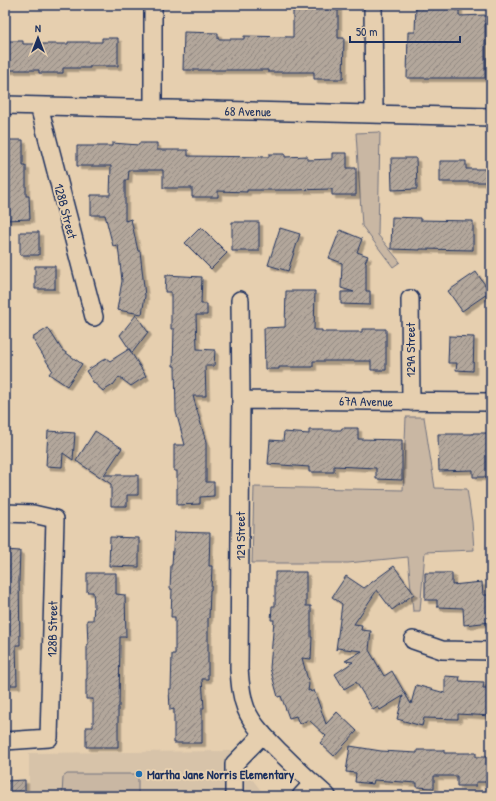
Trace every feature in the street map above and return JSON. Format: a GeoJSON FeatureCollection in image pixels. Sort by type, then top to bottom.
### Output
{"type":"FeatureCollection","features":[{"type":"Feature","properties":{"kind":"street"},"geometry":{"type":"LineString","coordinates":[[153,5],[153,109]]}},
{"type":"Feature","properties":{"kind":"street"},"geometry":{"type":"LineString","coordinates":[[373,5],[374,114]]}},
{"type":"Feature","properties":{"kind":"street","name":"68 Avenue"},"geometry":{"type":"LineString","coordinates":[[5,105],[491,117]]}},
{"type":"Feature","properties":{"kind":"street","name":"128B Street"},"geometry":{"type":"LineString","coordinates":[[39,106],[94,317]]}},
{"type":"Feature","properties":{"kind":"street","name":"129A Street"},"geometry":{"type":"LineString","coordinates":[[410,299],[411,402]]}},
{"type":"Feature","properties":{"kind":"street","name":"129 Street"},"geometry":{"type":"LineString","coordinates":[[240,300],[240,687],[246,710],[254,725],[286,758],[327,796]]}},
{"type":"Feature","properties":{"kind":"street","name":"67A Avenue"},"geometry":{"type":"LineString","coordinates":[[241,400],[491,402]]}},
{"type":"Feature","properties":{"kind":"street","name":"128B Street"},"geometry":{"type":"LineString","coordinates":[[5,513],[33,514],[55,519],[49,738],[5,741]]}},
{"type":"Feature","properties":{"kind":"street"},"geometry":{"type":"LineString","coordinates":[[413,640],[442,650],[491,651]]}},
{"type":"Feature","properties":{"kind":"street"},"geometry":{"type":"LineString","coordinates":[[234,796],[234,764],[263,734]]}},
{"type":"Feature","properties":{"kind":"street"},"geometry":{"type":"LineString","coordinates":[[301,796],[313,783]]}},
{"type":"Feature","properties":{"kind":"shaded area"},"geometry":{"type":"Polygon","coordinates":[[[380,132],[378,235],[400,262],[393,267],[362,226],[356,133],[380,132]]]}},
{"type":"Feature","properties":{"kind":"shaded area"},"geometry":{"type":"Polygon","coordinates":[[[406,417],[424,417],[435,488],[467,489],[472,522],[474,550],[425,552],[420,611],[413,611],[408,557],[348,563],[252,563],[254,487],[403,490],[406,417]]]}},
{"type":"Feature","properties":{"kind":"shaded area","name":"Martha Jane Norris Elementary"},"geometry":{"type":"Polygon","coordinates":[[[231,751],[265,796],[29,796],[29,753],[231,751]]]}},
{"type":"Feature","properties":{"kind":"shaded area"},"geometry":{"type":"Polygon","coordinates":[[[67,774],[138,774],[138,795],[62,796],[63,777],[67,774]]]}},
{"type":"Feature","properties":{"kind":"building"},"geometry":{"type":"Polygon","coordinates":[[[293,5],[338,5],[338,38],[344,38],[343,79],[314,79],[314,72],[268,72],[268,70],[183,70],[184,32],[218,33],[218,39],[244,39],[244,36],[293,37],[293,5]]]}},
{"type":"Feature","properties":{"kind":"building"},"geometry":{"type":"Polygon","coordinates":[[[416,5],[459,5],[459,16],[485,15],[485,78],[407,78],[408,32],[415,32],[416,5]]]}},
{"type":"Feature","properties":{"kind":"building"},"geometry":{"type":"Polygon","coordinates":[[[102,38],[118,38],[118,66],[63,68],[63,73],[39,73],[39,70],[5,70],[5,41],[23,41],[23,44],[68,44],[68,42],[102,42],[102,38]]]}},
{"type":"Feature","properties":{"kind":"building"},"geometry":{"type":"Polygon","coordinates":[[[5,140],[23,140],[23,166],[26,166],[26,196],[29,196],[30,219],[5,220],[5,140]]]}},
{"type":"Feature","properties":{"kind":"building"},"geometry":{"type":"Polygon","coordinates":[[[112,143],[139,145],[139,143],[157,143],[157,150],[188,150],[188,156],[269,157],[269,154],[285,154],[285,157],[307,156],[307,160],[332,159],[332,153],[347,153],[347,168],[356,168],[356,195],[332,195],[332,189],[247,190],[247,192],[218,191],[218,197],[192,197],[192,188],[163,188],[163,170],[129,170],[128,180],[125,180],[125,221],[131,219],[138,251],[140,251],[145,296],[142,314],[117,310],[122,281],[118,245],[113,246],[105,215],[91,215],[91,195],[110,195],[111,166],[77,166],[77,146],[112,146],[112,143]]]}},
{"type":"Feature","properties":{"kind":"building"},"geometry":{"type":"Polygon","coordinates":[[[391,158],[416,158],[417,189],[392,190],[391,158]]]}},
{"type":"Feature","properties":{"kind":"building"},"geometry":{"type":"Polygon","coordinates":[[[440,161],[466,161],[466,169],[491,169],[491,182],[440,182],[440,161]]]}},
{"type":"Feature","properties":{"kind":"building"},"geometry":{"type":"Polygon","coordinates":[[[392,217],[420,218],[420,220],[473,221],[473,250],[391,249],[392,217]]]}},
{"type":"Feature","properties":{"kind":"building"},"geometry":{"type":"Polygon","coordinates":[[[232,222],[259,222],[259,251],[232,251],[232,222]]]}},
{"type":"Feature","properties":{"kind":"building"},"geometry":{"type":"Polygon","coordinates":[[[201,227],[227,253],[211,269],[185,243],[201,227]]]}},
{"type":"Feature","properties":{"kind":"building"},"geometry":{"type":"Polygon","coordinates":[[[280,228],[300,234],[288,271],[268,265],[280,228]]]}},
{"type":"Feature","properties":{"kind":"building"},"geometry":{"type":"Polygon","coordinates":[[[340,230],[362,239],[357,252],[368,256],[365,262],[366,291],[370,291],[370,305],[341,304],[341,292],[354,292],[341,288],[342,263],[329,258],[340,230]]]}},
{"type":"Feature","properties":{"kind":"building"},"geometry":{"type":"Polygon","coordinates":[[[20,232],[39,232],[39,255],[20,255],[20,232]]]}},
{"type":"Feature","properties":{"kind":"building"},"geometry":{"type":"Polygon","coordinates":[[[35,266],[55,266],[55,289],[35,289],[35,266]]]}},
{"type":"Feature","properties":{"kind":"building"},"geometry":{"type":"Polygon","coordinates":[[[476,272],[490,292],[462,311],[448,291],[476,272]]]}},
{"type":"Feature","properties":{"kind":"building"},"geometry":{"type":"Polygon","coordinates":[[[166,275],[202,277],[201,304],[207,304],[207,315],[196,315],[197,349],[215,350],[214,366],[205,366],[206,396],[193,396],[206,442],[206,482],[214,482],[214,496],[200,497],[200,504],[177,505],[177,471],[174,471],[174,445],[185,445],[176,412],[175,366],[173,366],[174,329],[171,329],[171,292],[165,292],[166,275]]]}},
{"type":"Feature","properties":{"kind":"building"},"geometry":{"type":"Polygon","coordinates":[[[286,291],[315,291],[314,330],[322,330],[322,332],[362,332],[362,329],[386,329],[386,370],[371,370],[371,361],[313,361],[313,367],[279,367],[279,369],[265,369],[264,328],[285,327],[286,291]]]}},
{"type":"Feature","properties":{"kind":"building"},"geometry":{"type":"Polygon","coordinates":[[[136,315],[148,332],[132,353],[120,335],[136,315]]]}},
{"type":"Feature","properties":{"kind":"building"},"geometry":{"type":"Polygon","coordinates":[[[48,328],[62,350],[82,364],[67,386],[49,374],[52,370],[32,338],[48,328]]]}},
{"type":"Feature","properties":{"kind":"building"},"geometry":{"type":"Polygon","coordinates":[[[449,336],[474,337],[473,371],[456,370],[457,363],[448,363],[449,336]]]}},
{"type":"Feature","properties":{"kind":"building"},"geometry":{"type":"Polygon","coordinates":[[[129,349],[146,376],[131,386],[119,377],[113,385],[103,391],[93,382],[86,371],[106,358],[110,361],[129,349]]]}},
{"type":"Feature","properties":{"kind":"building"},"geometry":{"type":"Polygon","coordinates":[[[342,428],[358,428],[358,439],[402,440],[402,480],[376,479],[376,468],[334,466],[334,472],[309,472],[309,467],[268,464],[270,440],[283,441],[284,432],[309,434],[309,430],[341,430],[342,428]]]}},
{"type":"Feature","properties":{"kind":"building"},"geometry":{"type":"Polygon","coordinates":[[[48,431],[75,433],[73,460],[63,453],[62,467],[46,466],[48,431]]]}},
{"type":"Feature","properties":{"kind":"building"},"geometry":{"type":"Polygon","coordinates":[[[95,431],[122,448],[104,475],[138,475],[138,495],[127,495],[127,506],[111,506],[111,484],[76,461],[95,431]]]}},
{"type":"Feature","properties":{"kind":"building"},"geometry":{"type":"Polygon","coordinates":[[[488,433],[488,459],[491,459],[491,477],[473,477],[473,470],[439,471],[438,434],[488,433]]]}},
{"type":"Feature","properties":{"kind":"building"},"geometry":{"type":"Polygon","coordinates":[[[174,532],[210,533],[209,566],[212,566],[208,618],[208,679],[202,679],[204,708],[202,708],[202,743],[174,743],[174,709],[170,710],[169,689],[171,689],[172,654],[175,654],[175,617],[171,617],[172,589],[170,589],[174,532]]]}},
{"type":"Feature","properties":{"kind":"building"},"geometry":{"type":"Polygon","coordinates":[[[110,537],[139,538],[139,567],[109,566],[110,537]]]}},
{"type":"Feature","properties":{"kind":"building"},"geometry":{"type":"Polygon","coordinates":[[[5,550],[20,551],[20,645],[16,645],[17,685],[5,685],[5,550]]]}},
{"type":"Feature","properties":{"kind":"building"},"geometry":{"type":"Polygon","coordinates":[[[394,566],[414,594],[392,610],[377,590],[354,624],[362,625],[361,630],[371,631],[369,650],[384,676],[392,671],[411,704],[416,685],[445,693],[445,676],[460,677],[459,681],[484,682],[483,688],[491,688],[491,716],[458,714],[458,719],[424,718],[422,726],[397,719],[403,696],[380,710],[378,707],[373,710],[356,682],[344,689],[335,674],[353,662],[345,661],[362,651],[337,648],[336,650],[342,604],[332,597],[346,576],[364,588],[394,566]]]}},
{"type":"Feature","properties":{"kind":"building"},"geometry":{"type":"Polygon","coordinates":[[[275,572],[306,572],[306,606],[311,606],[311,659],[302,658],[309,684],[308,691],[310,690],[311,692],[314,690],[326,724],[337,712],[357,731],[334,756],[320,743],[326,736],[309,720],[299,724],[296,716],[289,718],[281,696],[278,697],[270,668],[274,620],[271,620],[272,606],[275,606],[275,572]]]}},
{"type":"Feature","properties":{"kind":"building"},"geometry":{"type":"Polygon","coordinates":[[[87,573],[116,573],[116,594],[125,595],[126,637],[120,637],[118,747],[86,747],[86,727],[93,727],[93,699],[86,699],[88,645],[87,620],[93,620],[94,604],[93,592],[87,592],[87,573]]]}},
{"type":"Feature","properties":{"kind":"building"},"geometry":{"type":"Polygon","coordinates":[[[425,573],[452,573],[452,585],[482,582],[483,595],[491,595],[491,622],[464,625],[463,608],[437,607],[437,600],[425,600],[425,573]]]}},
{"type":"Feature","properties":{"kind":"building"},"geometry":{"type":"Polygon","coordinates":[[[350,746],[381,751],[417,753],[417,750],[444,750],[444,753],[476,753],[476,757],[491,757],[491,782],[476,782],[476,786],[457,786],[457,776],[434,776],[434,788],[417,787],[417,783],[374,780],[373,784],[355,782],[356,773],[346,772],[350,746]]]}},
{"type":"Feature","properties":{"kind":"building"},"geometry":{"type":"Polygon","coordinates":[[[25,780],[25,796],[5,796],[5,781],[25,780]]]}},
{"type":"Feature","properties":{"kind":"place","name":"Martha Jane Norris Elementary"},"geometry":{"type":"Point","coordinates":[139,774]}}]}
